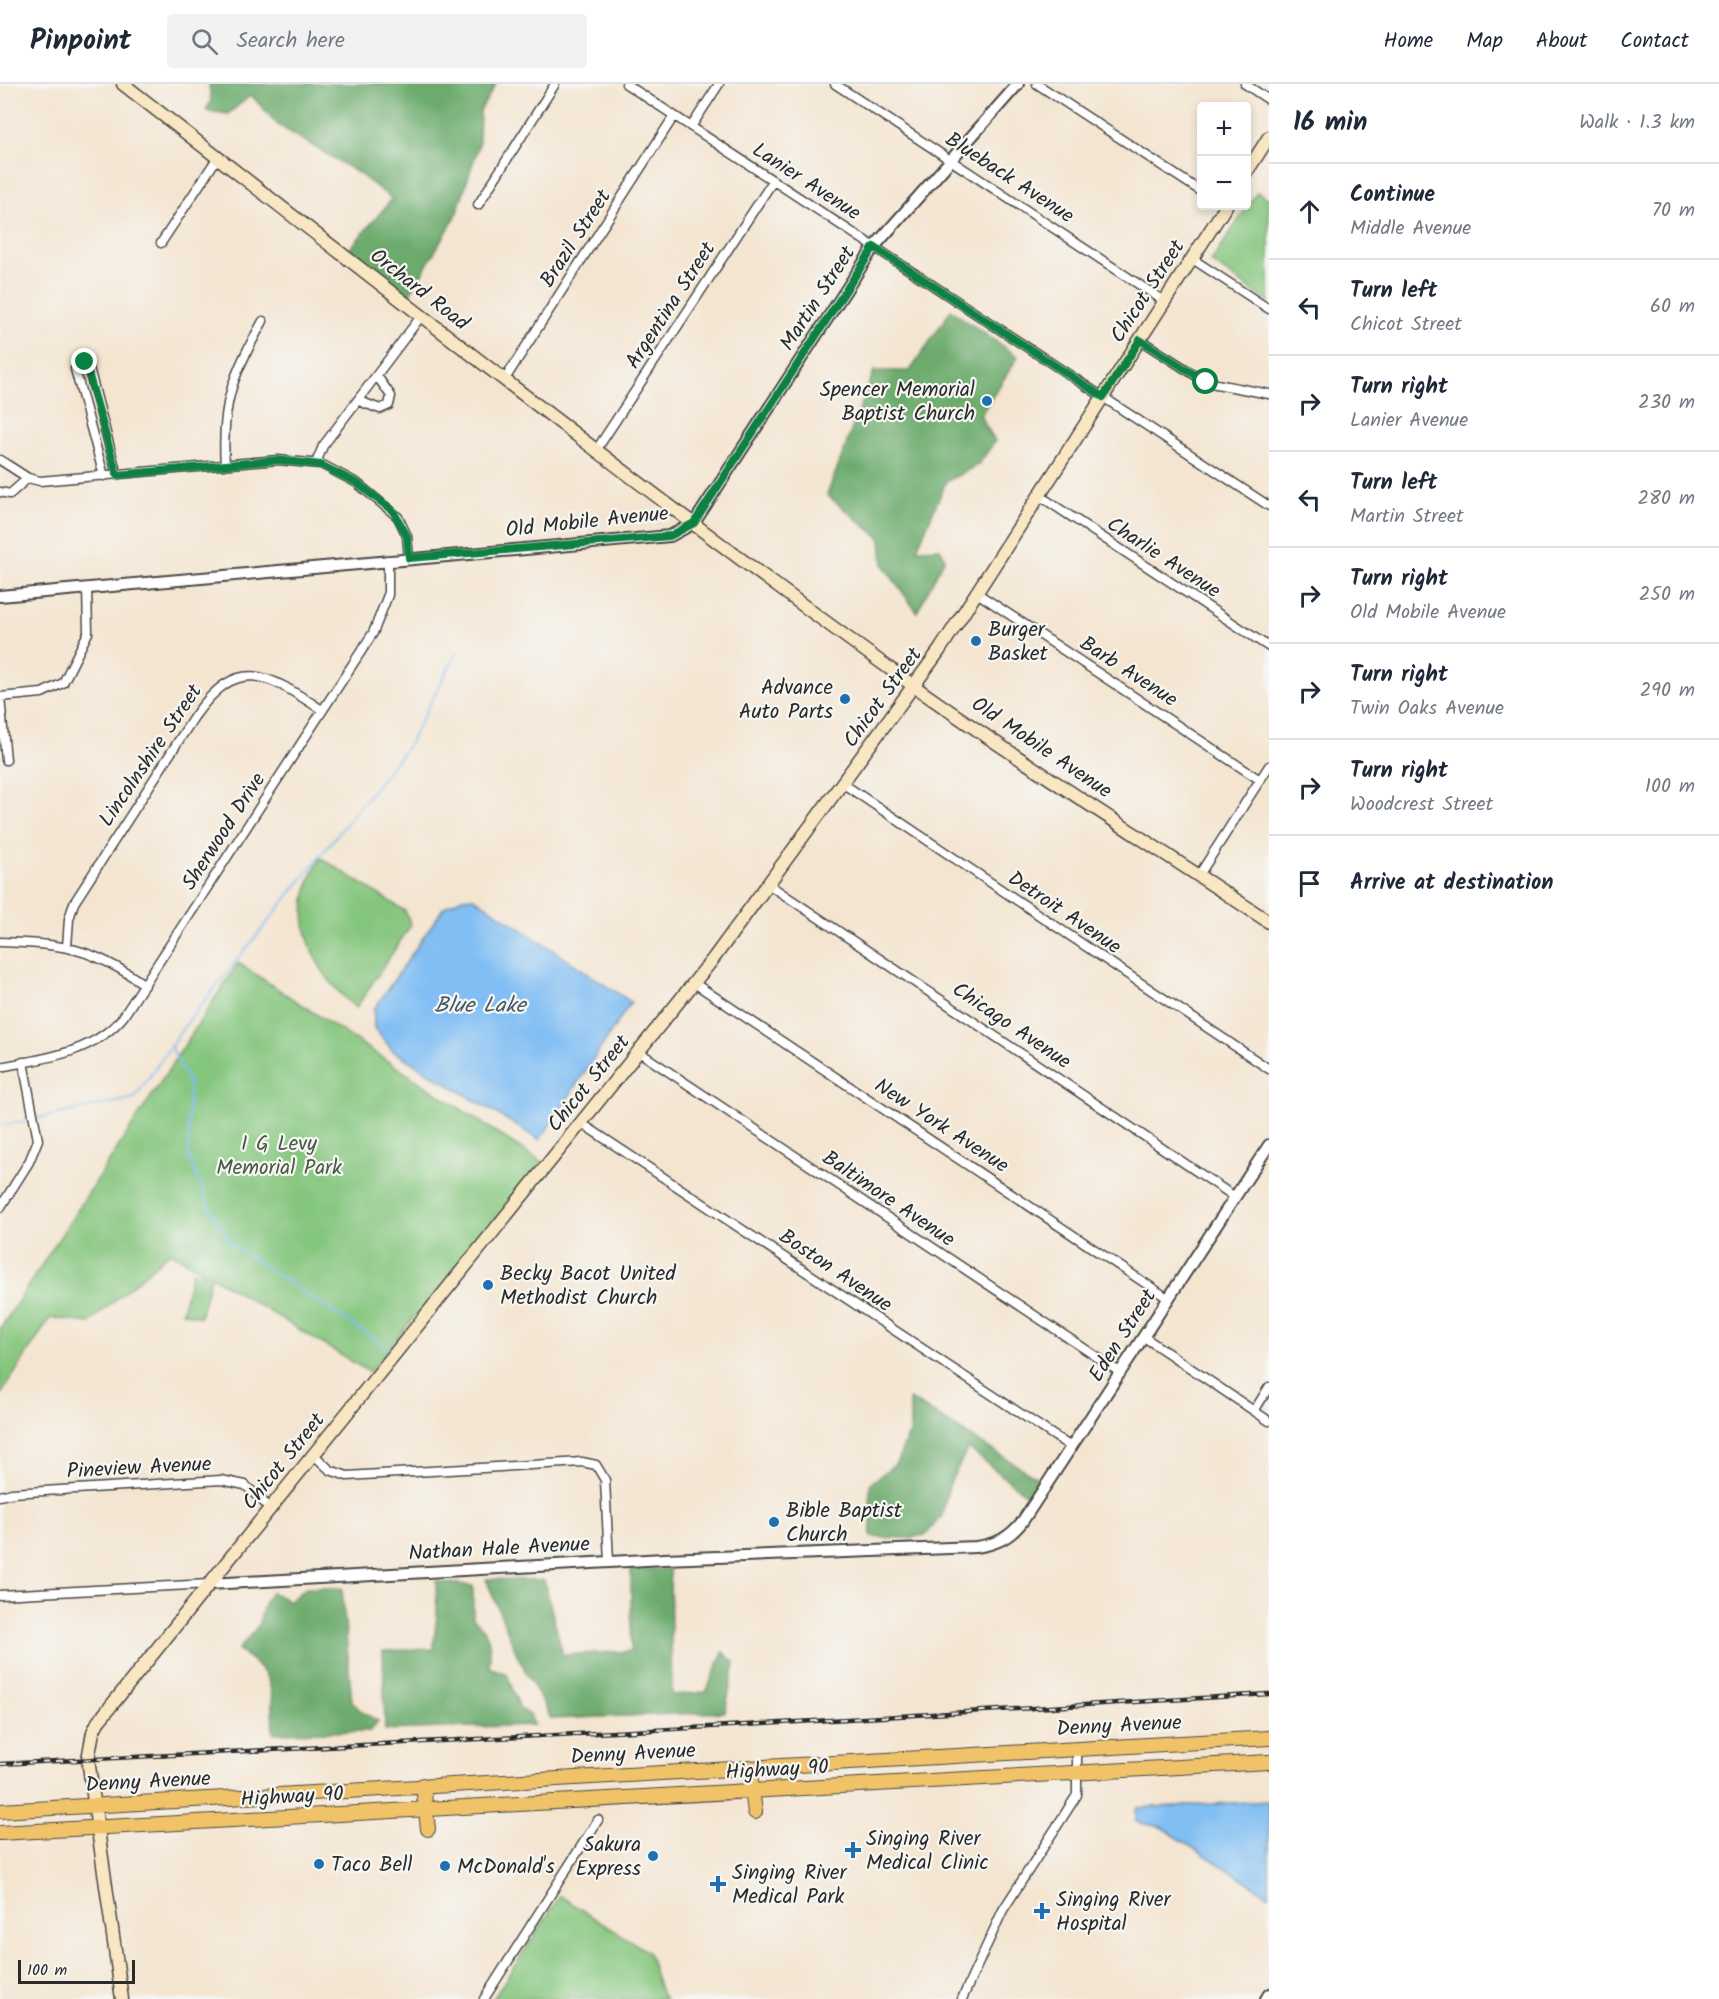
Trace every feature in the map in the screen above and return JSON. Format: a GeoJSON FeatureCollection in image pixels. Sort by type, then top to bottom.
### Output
{"type":"FeatureCollection","features":[{"type":"Feature","properties":{"kind":"main road","name":"Orchard Road"},"geometry":{"type":"LineString","coordinates":[[123,84],[694,523]]}},
{"type":"Feature","properties":{"kind":"main road"},"geometry":{"type":"LineString","coordinates":[[1251,164],[1269,137]]}},
{"type":"Feature","properties":{"kind":"main road","name":"Chicot Street"},"geometry":{"type":"LineString","coordinates":[[122,1999],[88,1759],[93,1732],[98,1722],[639,1052],[768,884],[914,686],[977,593],[1221,210]]}},
{"type":"Feature","properties":{"kind":"main road","name":"Old Mobile Avenue"},"geometry":{"type":"LineString","coordinates":[[694,523],[914,686],[1269,922]]}},
{"type":"Feature","properties":{"kind":"main road","name":"Denny Avenue"},"geometry":{"type":"LineString","coordinates":[[0,1811],[1269,1738]]}},
{"type":"Feature","properties":{"kind":"main road","name":"Highway 90"},"geometry":{"type":"LineString","coordinates":[[0,1833],[1269,1762]]}},
{"type":"Feature","properties":{"kind":"main road"},"geometry":{"type":"LineString","coordinates":[[749,1767],[755,1812]]}},
{"type":"Feature","properties":{"kind":"main road"},"geometry":{"type":"LineString","coordinates":[[423,1785],[428,1809],[428,1829]]}},
{"type":"Feature","properties":{"kind":"street"},"geometry":{"type":"LineString","coordinates":[[478,205],[555,84]]}},
{"type":"Feature","properties":{"kind":"street","name":"Lanier Avenue"},"geometry":{"type":"LineString","coordinates":[[626,84],[1269,506]]}},
{"type":"Feature","properties":{"kind":"street"},"geometry":{"type":"LineString","coordinates":[[691,127],[719,84]]}},
{"type":"Feature","properties":{"kind":"street","name":"Blueback Avenue"},"geometry":{"type":"LineString","coordinates":[[835,84],[1164,301]]}},
{"type":"Feature","properties":{"kind":"street","name":"Martin Street"},"geometry":{"type":"LineString","coordinates":[[694,523],[874,247],[1018,84]]}},
{"type":"Feature","properties":{"kind":"street"},"geometry":{"type":"LineString","coordinates":[[1037,84],[1197,189]]}},
{"type":"Feature","properties":{"kind":"street"},"geometry":{"type":"LineString","coordinates":[[1245,84],[1269,100]]}},
{"type":"Feature","properties":{"kind":"street","name":"Brazil Street"},"geometry":{"type":"LineString","coordinates":[[505,379],[674,116]]}},
{"type":"Feature","properties":{"kind":"street"},"geometry":{"type":"LineString","coordinates":[[161,243],[218,158]]}},
{"type":"Feature","properties":{"kind":"street","name":"Argentina Street"},"geometry":{"type":"LineString","coordinates":[[597,449],[773,181]]}},
{"type":"Feature","properties":{"kind":"street"},"geometry":{"type":"LineString","coordinates":[[1191,258],[1269,309]]}},
{"type":"Feature","properties":{"kind":"street"},"geometry":{"type":"LineString","coordinates":[[316,463],[323,446],[422,315]]}},
{"type":"Feature","properties":{"kind":"street"},"geometry":{"type":"LineString","coordinates":[[225,465],[223,436],[228,396],[239,366],[263,321]]}},
{"type":"Feature","properties":{"kind":"street"},"geometry":{"type":"LineString","coordinates":[[1140,340],[1206,382],[1269,394]]}},
{"type":"Feature","properties":{"kind":"street"},"geometry":{"type":"LineString","coordinates":[[104,476],[75,369],[81,361],[88,364],[117,475]]}},
{"type":"Feature","properties":{"kind":"street"},"geometry":{"type":"LineString","coordinates":[[358,401],[380,409],[389,405],[391,396],[376,376]]}},
{"type":"Feature","properties":{"kind":"street"},"geometry":{"type":"LineString","coordinates":[[0,473],[3,462],[28,478],[50,481],[278,460],[316,463],[346,476],[393,511],[407,536],[409,558]]}},
{"type":"Feature","properties":{"kind":"street"},"geometry":{"type":"LineString","coordinates":[[0,492],[12,493],[28,478]]}},
{"type":"Feature","properties":{"kind":"street","name":"Charlie Avenue"},"geometry":{"type":"LineString","coordinates":[[1040,496],[1269,647]]}},
{"type":"Feature","properties":{"kind":"street","name":"Old Mobile Avenue"},"geometry":{"type":"LineString","coordinates":[[0,596],[670,536],[694,523]]}},
{"type":"Feature","properties":{"kind":"street","name":"Sherwood Drive"},"geometry":{"type":"LineString","coordinates":[[0,1067],[72,1052],[97,1041],[115,1026],[145,985],[379,622],[389,589],[388,560]]}},
{"type":"Feature","properties":{"kind":"street"},"geometry":{"type":"LineString","coordinates":[[6,760],[0,697],[42,693],[63,683],[88,633],[87,588]]}},
{"type":"Feature","properties":{"kind":"street","name":"Barb Avenue"},"geometry":{"type":"LineString","coordinates":[[977,593],[1260,780]]}},
{"type":"Feature","properties":{"kind":"street","name":"Lincolnshire Street"},"geometry":{"type":"LineString","coordinates":[[67,947],[69,919],[74,903],[194,717],[213,692],[239,678],[260,676],[280,683],[322,710]]}},
{"type":"Feature","properties":{"kind":"street"},"geometry":{"type":"LineString","coordinates":[[1199,875],[1269,766]]}},
{"type":"Feature","properties":{"kind":"street","name":"Detroit Avenue"},"geometry":{"type":"LineString","coordinates":[[842,783],[1269,1069]]}},
{"type":"Feature","properties":{"kind":"street","name":"Chicago Avenue"},"geometry":{"type":"LineString","coordinates":[[768,884],[1235,1197]]}},
{"type":"Feature","properties":{"kind":"street"},"geometry":{"type":"LineString","coordinates":[[0,942],[67,947],[112,963],[145,985]]}},
{"type":"Feature","properties":{"kind":"street","name":"New York Avenue"},"geometry":{"type":"LineString","coordinates":[[694,983],[1169,1299]]}},
{"type":"Feature","properties":{"kind":"street","name":"Baltimore Avenue"},"geometry":{"type":"LineString","coordinates":[[639,1052],[1120,1372]]}},
{"type":"Feature","properties":{"kind":"street"},"geometry":{"type":"LineString","coordinates":[[0,1208],[29,1162],[38,1140],[23,1062]]}},
{"type":"Feature","properties":{"kind":"street","name":"Boston Avenue"},"geometry":{"type":"LineString","coordinates":[[582,1123],[1071,1448]]}},
{"type":"Feature","properties":{"kind":"street","name":"Eden Street"},"geometry":{"type":"LineString","coordinates":[[1000,1542],[1013,1533],[1022,1522],[1269,1145]]}},
{"type":"Feature","properties":{"kind":"street"},"geometry":{"type":"LineString","coordinates":[[1144,1337],[1269,1421]]}},
{"type":"Feature","properties":{"kind":"street"},"geometry":{"type":"LineString","coordinates":[[1254,1411],[1269,1387]]}},
{"type":"Feature","properties":{"kind":"street"},"geometry":{"type":"LineString","coordinates":[[314,1454],[330,1470],[346,1476],[582,1462],[600,1468],[606,1492],[609,1562]]}},
{"type":"Feature","properties":{"kind":"street","name":"Pineview Avenue"},"geometry":{"type":"LineString","coordinates":[[0,1496],[12,1493],[221,1480],[244,1485],[270,1508]]}},
{"type":"Feature","properties":{"kind":"street","name":"Nathan Hale Avenue"},"geometry":{"type":"LineString","coordinates":[[0,1595],[609,1562],[976,1547],[1000,1542]]}},
{"type":"Feature","properties":{"kind":"street"},"geometry":{"type":"LineString","coordinates":[[962,1999],[1003,1910],[1077,1795],[1077,1748]]}},
{"type":"Feature","properties":{"kind":"street"},"geometry":{"type":"LineString","coordinates":[[484,1999],[598,1820]]}},
{"type":"Feature","properties":{"kind":"street"},"geometry":{"type":"LineString","coordinates":[[1266,1999],[1269,1994]]}},
{"type":"Feature","properties":{"kind":"green space"},"geometry":{"type":"Polygon","coordinates":[[[209,84],[496,84],[480,111],[479,144],[456,216],[408,297],[348,251],[392,199],[358,173],[278,125],[251,95],[228,114],[206,111],[211,100],[209,84]]]}},
{"type":"Feature","properties":{"kind":"green space"},"geometry":{"type":"Polygon","coordinates":[[[1257,192],[1269,199],[1269,302],[1211,262],[1245,210],[1251,210],[1251,201],[1257,192]]]}},
{"type":"Feature","properties":{"kind":"green space"},"geometry":{"type":"Polygon","coordinates":[[[951,310],[1018,357],[980,416],[995,441],[979,464],[946,482],[917,549],[940,548],[945,558],[917,612],[883,565],[881,539],[827,495],[874,371],[910,371],[951,310]]]}},
{"type":"Feature","properties":{"kind":"green space"},"geometry":{"type":"Polygon","coordinates":[[[321,858],[405,911],[411,925],[356,1008],[326,976],[315,958],[308,939],[305,899],[321,858]]]}},
{"type":"Feature","properties":{"kind":"green space","name":"I G Levy Memorial Park"},"geometry":{"type":"Polygon","coordinates":[[[238,963],[543,1163],[369,1372],[211,1276],[200,1317],[182,1312],[192,1271],[209,1275],[170,1252],[89,1323],[50,1318],[0,1396],[0,1329],[238,963]]]}},
{"type":"Feature","properties":{"kind":"green space"},"geometry":{"type":"Polygon","coordinates":[[[910,1399],[1039,1479],[1029,1497],[968,1448],[949,1485],[942,1516],[925,1535],[908,1538],[871,1537],[870,1484],[896,1463],[910,1432],[910,1399]]]}},
{"type":"Feature","properties":{"kind":"green space"},"geometry":{"type":"Polygon","coordinates":[[[631,1569],[670,1569],[672,1695],[706,1692],[723,1652],[735,1663],[725,1712],[551,1719],[518,1657],[486,1579],[544,1580],[563,1655],[631,1651],[631,1569]]]}},
{"type":"Feature","properties":{"kind":"green space"},"geometry":{"type":"Polygon","coordinates":[[[436,1581],[473,1586],[473,1618],[483,1628],[488,1640],[489,1667],[507,1674],[520,1709],[530,1715],[534,1725],[385,1730],[383,1651],[433,1649],[437,1615],[436,1581]]]}},
{"type":"Feature","properties":{"kind":"green space"},"geometry":{"type":"Polygon","coordinates":[[[306,1588],[342,1588],[352,1702],[362,1712],[378,1721],[370,1731],[273,1733],[270,1685],[260,1668],[238,1650],[258,1626],[265,1601],[271,1592],[289,1601],[306,1588]]]}},
{"type":"Feature","properties":{"kind":"green space"},"geometry":{"type":"Polygon","coordinates":[[[560,1896],[648,1952],[665,1999],[493,1999],[560,1896]]]}},
{"type":"Feature","properties":{"kind":"water","name":"Blue Lake"},"geometry":{"type":"Polygon","coordinates":[[[473,897],[631,1002],[540,1140],[393,1051],[374,1028],[374,1009],[444,907],[462,898],[473,897]]]}},
{"type":"Feature","properties":{"kind":"water"},"geometry":{"type":"Polygon","coordinates":[[[1269,1801],[1269,1896],[1161,1827],[1136,1822],[1136,1808],[1269,1801]]]}},
{"type":"Feature","properties":{"kind":"waterway"},"geometry":{"type":"LineString","coordinates":[[0,1126],[135,1098],[183,1028],[408,746],[457,652]]}},
{"type":"Feature","properties":{"kind":"waterway"},"geometry":{"type":"LineString","coordinates":[[171,1047],[189,1083],[188,1154],[209,1206],[231,1244],[388,1348]]}},
{"type":"Feature","properties":{"kind":"railway"},"geometry":{"type":"LineString","coordinates":[[0,1764],[729,1726],[1269,1694]]}},
{"type":"Feature","properties":{"kind":"place","name":"Spencer Memorial Baptist Church"},"geometry":{"type":"Point","coordinates":[987,401]}},
{"type":"Feature","properties":{"kind":"place","name":"Burger Basket"},"geometry":{"type":"Point","coordinates":[976,641]}},
{"type":"Feature","properties":{"kind":"place","name":"Advance Auto Parts"},"geometry":{"type":"Point","coordinates":[845,699]}},
{"type":"Feature","properties":{"kind":"place","name":"Becky Bacot United Methodist Church"},"geometry":{"type":"Point","coordinates":[488,1285]}},
{"type":"Feature","properties":{"kind":"place","name":"Bible Baptist Church"},"geometry":{"type":"Point","coordinates":[774,1522]}},
{"type":"Feature","properties":{"kind":"place","name":"Singing River Medical Clinic"},"geometry":{"type":"Point","coordinates":[853,1850]}},
{"type":"Feature","properties":{"kind":"place","name":"Sakura Express"},"geometry":{"type":"Point","coordinates":[653,1856]}},
{"type":"Feature","properties":{"kind":"place","name":"Taco Bell"},"geometry":{"type":"Point","coordinates":[319,1864]}},
{"type":"Feature","properties":{"kind":"place","name":"McDonald's"},"geometry":{"type":"Point","coordinates":[445,1866]}},
{"type":"Feature","properties":{"kind":"place","name":"Singing River Medical Park"},"geometry":{"type":"Point","coordinates":[718,1884]}},
{"type":"Feature","properties":{"kind":"place","name":"Singing River Hospital"},"geometry":{"type":"Point","coordinates":[1042,1911]}},
{"type":"Feature","properties":{"kind":"route"},"geometry":{"type":"LineString","coordinates":[[85,362],[88,364],[117,475],[278,460],[308,461],[334,469],[346,476],[393,511],[404,527],[409,558],[670,536],[694,523],[874,247],[1103,397],[1140,340],[1206,382]]}}]}
